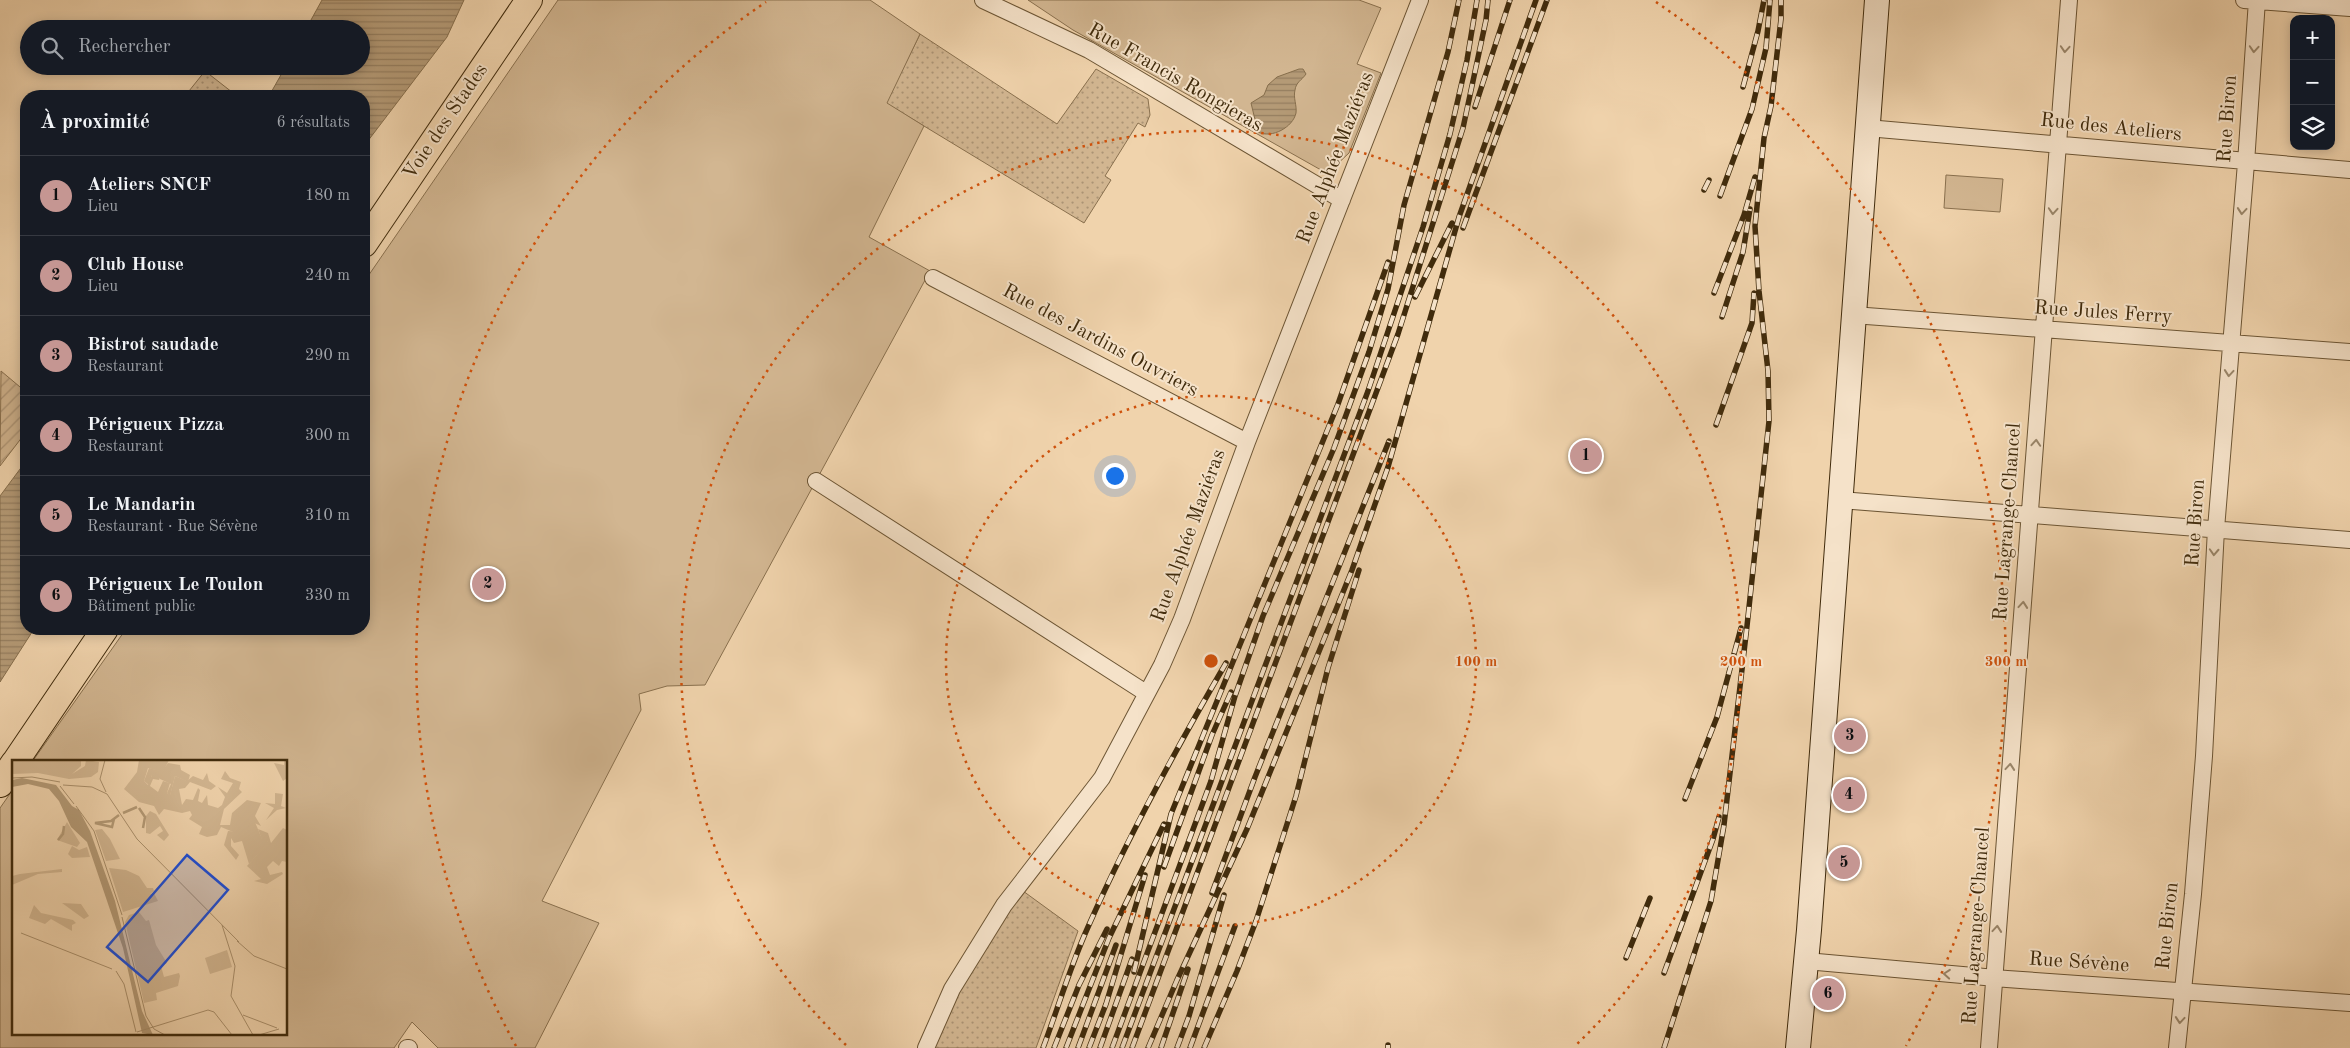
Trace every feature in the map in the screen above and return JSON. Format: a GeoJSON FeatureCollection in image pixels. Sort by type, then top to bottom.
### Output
{"type":"FeatureCollection","features":[{"type":"Feature","properties":{"kind":"main road","name":"Voie des Stades"},"geometry":{"type":"LineString","coordinates":[[370,235],[529,0]]}},
{"type":"Feature","properties":{"kind":"main road"},"geometry":{"type":"LineString","coordinates":[[1798,1048],[1877,0]]}},
{"type":"Feature","properties":{"kind":"main road"},"geometry":{"type":"LineString","coordinates":[[16,760],[101,635]]}},
{"type":"Feature","properties":{"kind":"main road"},"geometry":{"type":"LineString","coordinates":[[0,784],[12,766]]}},
{"type":"Feature","properties":{"kind":"street","name":"Rue Francis Rongieras"},"geometry":{"type":"LineString","coordinates":[[983,0],[1089,50],[1342,200]]}},
{"type":"Feature","properties":{"kind":"street","name":"Rue Alphée Maziéras"},"geometry":{"type":"LineString","coordinates":[[926,1048],[952,989],[1004,905],[1102,778],[1182,619],[1247,442],[1420,0]]}},
{"type":"Feature","properties":{"kind":"street","name":"Rue Lagrange-Chancel"},"geometry":{"type":"LineString","coordinates":[[1989,1048],[2069,0]]}},
{"type":"Feature","properties":{"kind":"street"},"geometry":{"type":"LineString","coordinates":[[2253,0],[2350,8]]}},
{"type":"Feature","properties":{"kind":"street","name":"Rue Biron"},"geometry":{"type":"LineString","coordinates":[[2178,1048],[2204,756],[2216,529],[2246,163],[2253,0]]}},
{"type":"Feature","properties":{"kind":"street","name":"Rue des Ateliers"},"geometry":{"type":"LineString","coordinates":[[1867,128],[2058,144],[2246,163],[2350,170]]}},
{"type":"Feature","properties":{"kind":"street","name":"Rue des Jardins Ouvriers"},"geometry":{"type":"LineString","coordinates":[[933,278],[1247,442]]}},
{"type":"Feature","properties":{"kind":"street","name":"Rue Jules Ferry"},"geometry":{"type":"LineString","coordinates":[[1854,315],[2350,352]]}},
{"type":"Feature","properties":{"kind":"street"},"geometry":{"type":"LineString","coordinates":[[816,481],[1146,693]]}},
{"type":"Feature","properties":{"kind":"street"},"geometry":{"type":"LineString","coordinates":[[1840,500],[2350,540]]}},
{"type":"Feature","properties":{"kind":"street","name":"Rue Sévène"},"geometry":{"type":"LineString","coordinates":[[1806,961],[1995,978],[2350,1003]]}},
{"type":"Feature","properties":{"kind":"shaded area"},"geometry":{"type":"Polygon","coordinates":[[[322,0],[464,0],[447,37],[370,138],[370,90],[272,90],[281,75],[370,75],[370,20],[311,20],[322,0]]]}},
{"type":"Feature","properties":{"kind":"shaded area"},"geometry":{"type":"Polygon","coordinates":[[[558,0],[870,0],[920,34],[887,103],[924,126],[869,237],[930,271],[705,685],[667,686],[639,694],[641,710],[542,901],[599,923],[535,1048],[438,1048],[412,1022],[394,1048],[0,1048],[0,808],[12,791],[12,1036],[288,1036],[288,760],[33,760],[122,635],[370,635],[370,273],[558,0]]]}},
{"type":"Feature","properties":{"kind":"shaded area"},"geometry":{"type":"Polygon","coordinates":[[[1028,0],[1359,0],[1381,8],[1357,64],[1381,73],[1349,153],[1333,168],[1321,170],[1073,30],[1028,0]]]}},
{"type":"Feature","properties":{"kind":"shaded area"},"geometry":{"type":"Polygon","coordinates":[[[920,34],[1057,124],[1096,69],[1148,99],[1150,115],[1145,127],[1138,123],[1105,176],[1111,180],[1084,223],[886,103],[920,34]]]}},
{"type":"Feature","properties":{"kind":"shaded area"},"geometry":{"type":"Polygon","coordinates":[[[1303,69],[1306,74],[1296,87],[1294,96],[1296,113],[1291,123],[1275,133],[1264,134],[1258,132],[1251,103],[1264,95],[1268,85],[1277,77],[1303,69]]]}},
{"type":"Feature","properties":{"kind":"shaded area"},"geometry":{"type":"Polygon","coordinates":[[[202,75],[210,75],[229,90],[190,90],[202,75]]]}},
{"type":"Feature","properties":{"kind":"shaded area"},"geometry":{"type":"Polygon","coordinates":[[[1946,175],[2003,179],[2000,212],[1944,208],[1946,175]]]}},
{"type":"Feature","properties":{"kind":"shaded area"},"geometry":{"type":"Polygon","coordinates":[[[1,371],[20,387],[20,440],[0,466],[1,371]]]}},
{"type":"Feature","properties":{"kind":"shaded area"},"geometry":{"type":"Polygon","coordinates":[[[20,469],[20,635],[30,635],[0,682],[0,496],[20,469]]]}},
{"type":"Feature","properties":{"kind":"shaded area"},"geometry":{"type":"Polygon","coordinates":[[[1023,891],[1078,931],[1036,1048],[932,1048],[969,972],[1023,891]]]}},
{"type":"Feature","properties":{"kind":"railway"},"geometry":{"type":"LineString","coordinates":[[1112,1048],[1211,781],[1235,696],[1263,616],[1334,448],[1369,352],[1388,289],[1404,205],[1448,52],[1459,0]]}},
{"type":"Feature","properties":{"kind":"railway"},"geometry":{"type":"LineString","coordinates":[[1122,1048],[1368,391],[1423,227],[1450,134],[1467,60],[1477,0]]}},
{"type":"Feature","properties":{"kind":"railway"},"geometry":{"type":"LineString","coordinates":[[1132,1048],[1398,334],[1463,128],[1486,20],[1488,0]]}},
{"type":"Feature","properties":{"kind":"railway"},"geometry":{"type":"LineString","coordinates":[[1475,107],[1510,0]]}},
{"type":"Feature","properties":{"kind":"railway"},"geometry":{"type":"LineString","coordinates":[[1148,1048],[1177,980],[1247,829],[1352,570],[1388,467],[1459,217],[1536,0]]}},
{"type":"Feature","properties":{"kind":"railway"},"geometry":{"type":"LineString","coordinates":[[1463,228],[1547,0]]}},
{"type":"Feature","properties":{"kind":"railway"},"geometry":{"type":"LineString","coordinates":[[1743,87],[1764,0]]}},
{"type":"Feature","properties":{"kind":"railway"},"geometry":{"type":"LineString","coordinates":[[1720,196],[1752,109],[1766,48],[1770,0]]}},
{"type":"Feature","properties":{"kind":"railway"},"geometry":{"type":"LineString","coordinates":[[1664,1048],[1711,901],[1724,825],[1747,626],[1769,421],[1768,371],[1759,291],[1755,226],[1764,138],[1771,106],[1781,19],[1781,0]]}},
{"type":"Feature","properties":{"kind":"railway"},"geometry":{"type":"LineString","coordinates":[[1714,293],[1744,215],[1755,177]]}},
{"type":"Feature","properties":{"kind":"railway"},"geometry":{"type":"LineString","coordinates":[[1704,190],[1709,180]]}},
{"type":"Feature","properties":{"kind":"railway"},"geometry":{"type":"LineString","coordinates":[[1722,317],[1743,252],[1750,209]]}},
{"type":"Feature","properties":{"kind":"railway"},"geometry":{"type":"LineString","coordinates":[[1415,297],[1452,223]]}},
{"type":"Feature","properties":{"kind":"railway"},"geometry":{"type":"LineString","coordinates":[[1134,972],[1171,814],[1338,404],[1388,262]]}},
{"type":"Feature","properties":{"kind":"railway"},"geometry":{"type":"LineString","coordinates":[[1716,425],[1752,323],[1754,293]]}},
{"type":"Feature","properties":{"kind":"railway"},"geometry":{"type":"LineString","coordinates":[[1212,893],[1255,777],[1389,441]]}},
{"type":"Feature","properties":{"kind":"railway"},"geometry":{"type":"LineString","coordinates":[[1204,1048],[1256,921],[1296,796],[1328,668],[1359,570]]}},
{"type":"Feature","properties":{"kind":"railway"},"geometry":{"type":"LineString","coordinates":[[1685,799],[1717,717],[1741,628]]}},
{"type":"Feature","properties":{"kind":"railway"},"geometry":{"type":"LineString","coordinates":[[1043,1048],[1075,957],[1119,859],[1153,793],[1226,663]]}},
{"type":"Feature","properties":{"kind":"railway"},"geometry":{"type":"LineString","coordinates":[[1164,867],[1212,735],[1231,692]]}},
{"type":"Feature","properties":{"kind":"railway"},"geometry":{"type":"LineString","coordinates":[[1664,973],[1713,839],[1719,817]]}},
{"type":"Feature","properties":{"kind":"railway"},"geometry":{"type":"LineString","coordinates":[[1066,1048],[1109,938],[1164,824]]}},
{"type":"Feature","properties":{"kind":"railway"},"geometry":{"type":"LineString","coordinates":[[1089,1048],[1106,1004],[1145,875]]}},
{"type":"Feature","properties":{"kind":"railway"},"geometry":{"type":"LineString","coordinates":[[1177,1048],[1189,1016],[1224,895]]}},
{"type":"Feature","properties":{"kind":"railway"},"geometry":{"type":"LineString","coordinates":[[1626,958],[1650,898]]}},
{"type":"Feature","properties":{"kind":"railway"},"geometry":{"type":"LineString","coordinates":[[1190,1048],[1235,926]]}},
{"type":"Feature","properties":{"kind":"railway"},"geometry":{"type":"LineString","coordinates":[[1054,1048],[1079,985],[1107,929]]}},
{"type":"Feature","properties":{"kind":"railway"},"geometry":{"type":"LineString","coordinates":[[1078,1048],[1116,945]]}},
{"type":"Feature","properties":{"kind":"railway"},"geometry":{"type":"LineString","coordinates":[[1100,1048],[1132,959]]}},
{"type":"Feature","properties":{"kind":"railway"},"geometry":{"type":"LineString","coordinates":[[1161,1048],[1188,969]]}},
{"type":"Feature","properties":{"kind":"place","name":"Ateliers SNCF"},"geometry":{"type":"Point","coordinates":[1586,456]}},
{"type":"Feature","properties":{"kind":"place","name":"Club House"},"geometry":{"type":"Point","coordinates":[488,584]}},
{"type":"Feature","properties":{"kind":"place","name":"Bistrot saudade"},"geometry":{"type":"Point","coordinates":[1850,736]}},
{"type":"Feature","properties":{"kind":"place","name":"Périgueux Pizza"},"geometry":{"type":"Point","coordinates":[1849,795]}},
{"type":"Feature","properties":{"kind":"place","name":"Le Mandarin"},"geometry":{"type":"Point","coordinates":[1844,863]}},
{"type":"Feature","properties":{"kind":"place","name":"Périgueux Le Toulon"},"geometry":{"type":"Point","coordinates":[1828,994]}}]}
